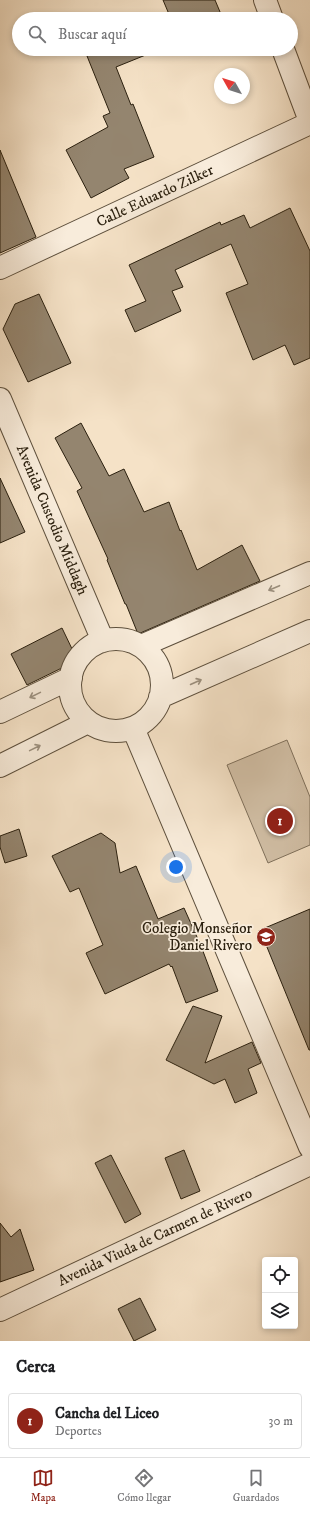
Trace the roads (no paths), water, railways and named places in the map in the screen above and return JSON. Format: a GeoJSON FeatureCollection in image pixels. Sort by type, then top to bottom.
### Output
{"type":"FeatureCollection","features":[{"type":"Feature","properties":{"kind":"street"},"geometry":{"type":"LineString","coordinates":[[264,0],[269,12]]}},
{"type":"Feature","properties":{"kind":"street"},"geometry":{"type":"LineString","coordinates":[[286,56],[310,122]]}},
{"type":"Feature","properties":{"kind":"street","name":"Calle Eduardo Zilker"},"geometry":{"type":"LineString","coordinates":[[0,268],[310,122]]}},
{"type":"Feature","properties":{"kind":"street","name":"Avenida Custodio Middagh"},"geometry":{"type":"LineString","coordinates":[[0,399],[103,641]]}},
{"type":"Feature","properties":{"kind":"street"},"geometry":{"type":"LineString","coordinates":[[141,646],[310,573]]}},
{"type":"Feature","properties":{"kind":"street"},"geometry":{"type":"LineString","coordinates":[[160,698],[310,631]]}},
{"type":"Feature","properties":{"kind":"street"},"geometry":{"type":"LineString","coordinates":[[116,639],[129,641],[141,646],[152,656],[159,669],[162,683],[160,698],[154,710],[145,721],[133,728],[117,731],[102,729],[88,722],[79,713],[70,690],[70,678],[82,655],[92,646],[103,641],[116,639]]}},
{"type":"Feature","properties":{"kind":"street"},"geometry":{"type":"LineString","coordinates":[[0,712],[70,678]]}},
{"type":"Feature","properties":{"kind":"street"},"geometry":{"type":"LineString","coordinates":[[0,766],[88,722]]}},
{"type":"Feature","properties":{"kind":"street"},"geometry":{"type":"LineString","coordinates":[[133,728],[310,1147]]}},
{"type":"Feature","properties":{"kind":"street","name":"Avenida Viuda de Carmen de Rivero"},"geometry":{"type":"LineString","coordinates":[[0,1310],[310,1164]]}},
{"type":"Feature","properties":{"kind":"place","name":"Cancha del Liceo"},"geometry":{"type":"Point","coordinates":[280,821]}},
{"type":"Feature","properties":{"kind":"place","name":"Colegio Monseñor Daniel Rivero"},"geometry":{"type":"Point","coordinates":[266,937]}}]}
